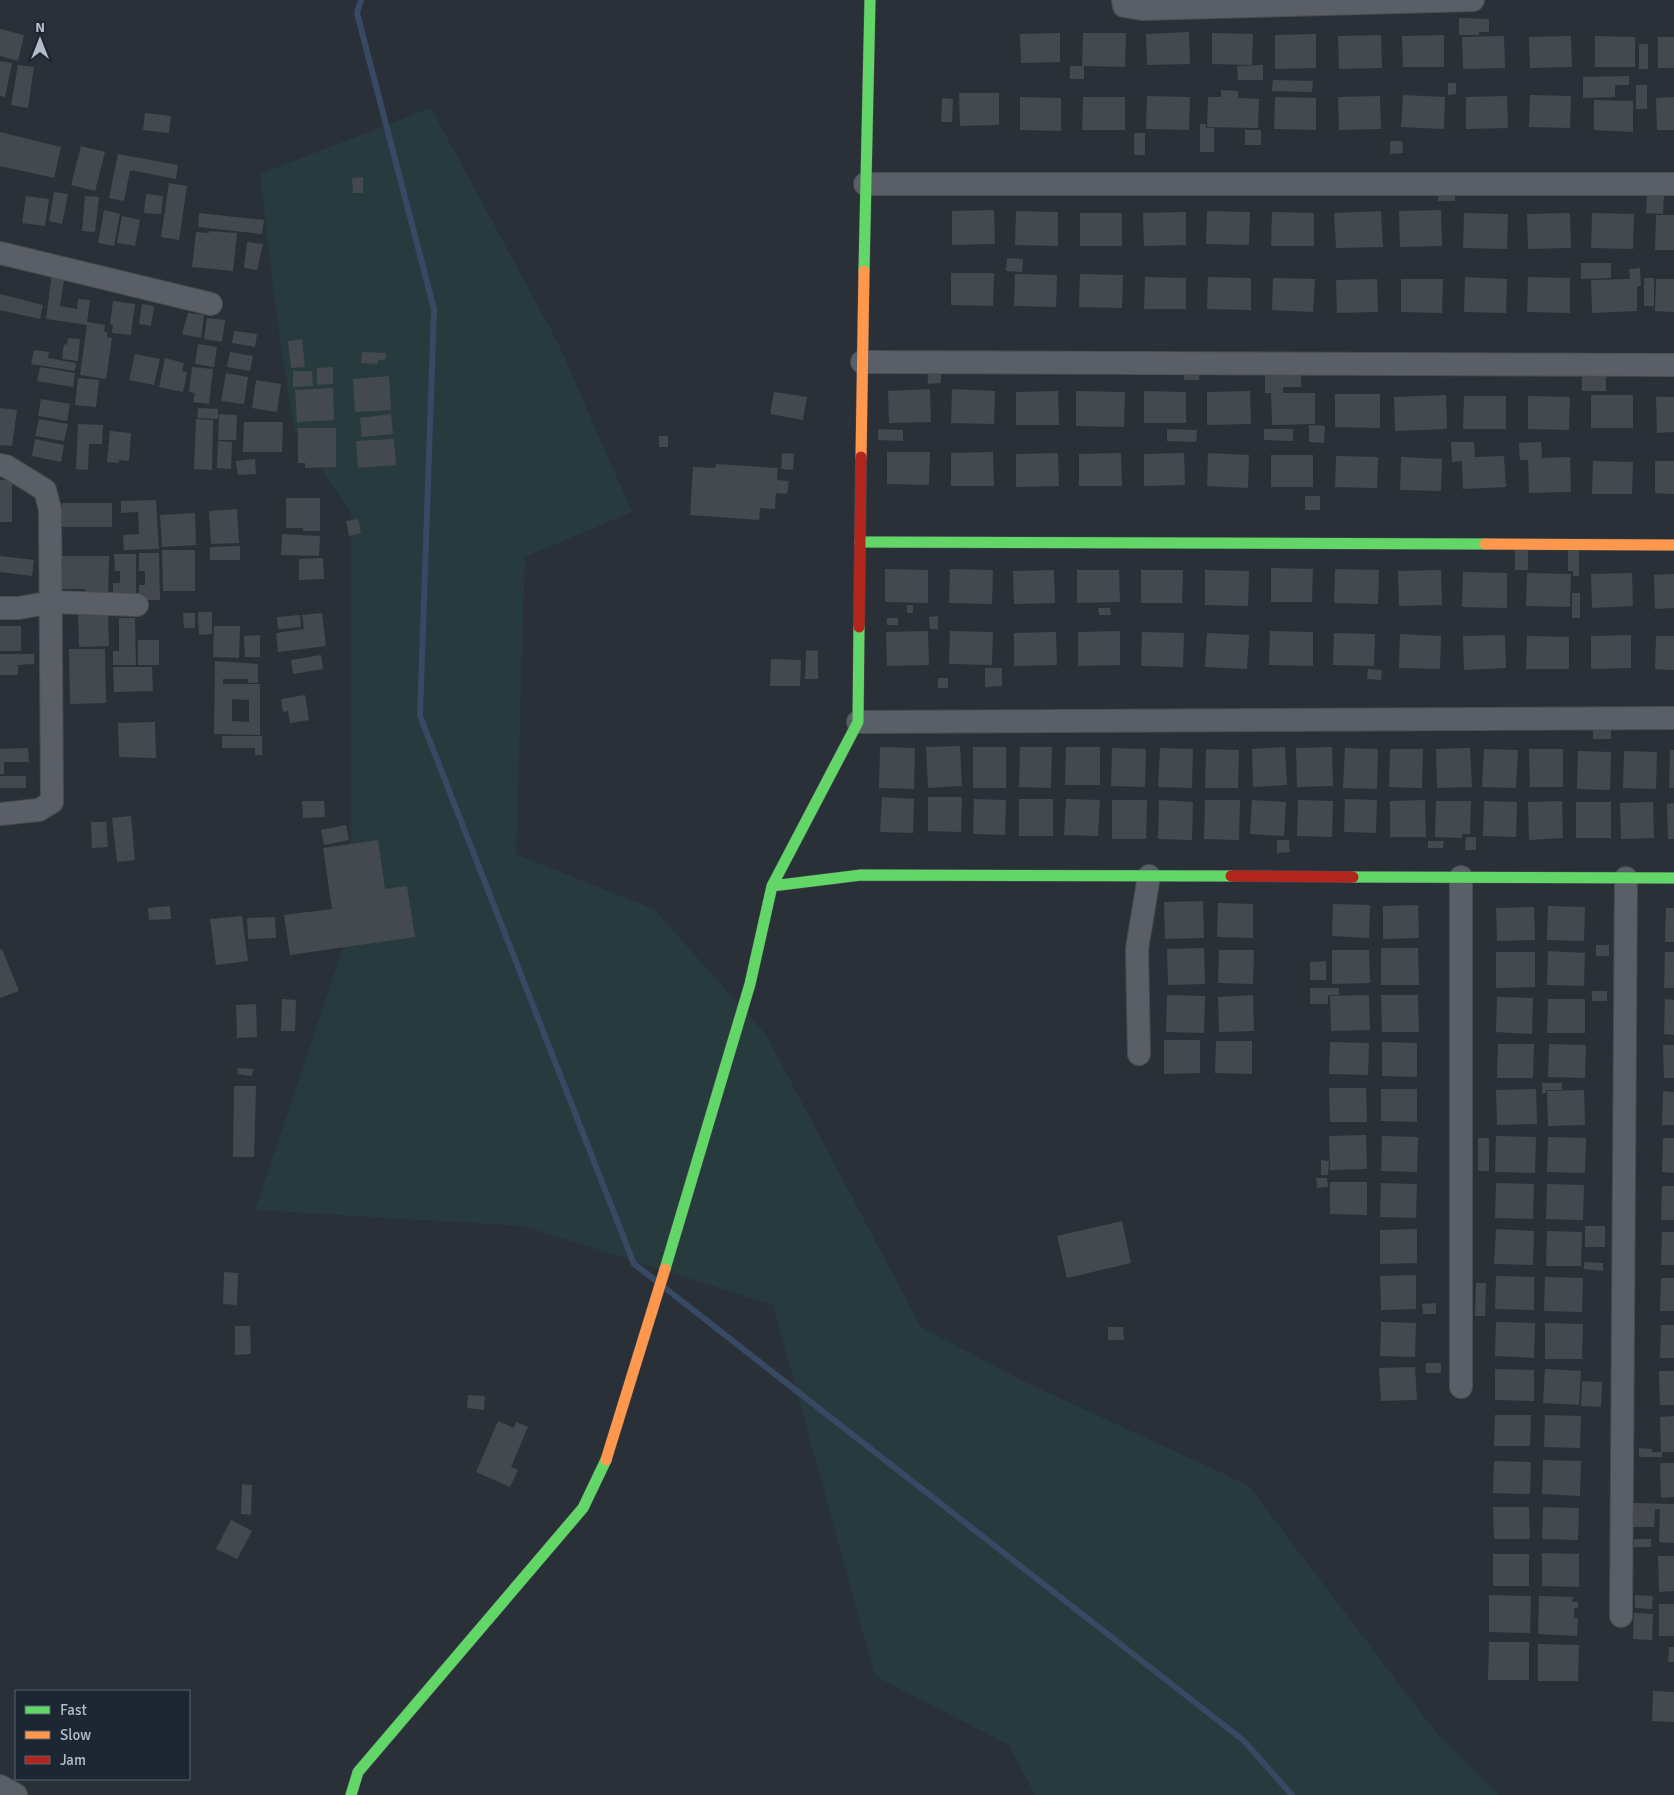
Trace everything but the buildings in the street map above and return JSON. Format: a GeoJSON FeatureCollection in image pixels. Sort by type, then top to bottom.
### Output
{"type":"FeatureCollection","features":[{"type":"Feature","properties":{"kind":"street"},"geometry":{"type":"LineString","coordinates":[[351,1795],[358,1772],[583,1508],[606,1459],[750,984],[772,886],[858,722],[862,362],[870,0]]}},
{"type":"Feature","properties":{"kind":"street"},"geometry":{"type":"LineString","coordinates":[[1123,0],[1124,6],[1142,9],[1460,1]]}},
{"type":"Feature","properties":{"kind":"street"},"geometry":{"type":"LineString","coordinates":[[865,184],[1674,184]]}},
{"type":"Feature","properties":{"kind":"street"},"geometry":{"type":"LineString","coordinates":[[0,254],[211,304]]}},
{"type":"Feature","properties":{"kind":"street"},"geometry":{"type":"LineString","coordinates":[[862,362],[1674,365]]}},
{"type":"Feature","properties":{"kind":"street"},"geometry":{"type":"LineString","coordinates":[[0,465],[6,466],[45,490],[50,509],[52,602],[52,802],[39,810],[0,814]]}},
{"type":"Feature","properties":{"kind":"street"},"geometry":{"type":"LineString","coordinates":[[860,542],[1674,545]]}},
{"type":"Feature","properties":{"kind":"street"},"geometry":{"type":"LineString","coordinates":[[0,608],[19,608],[52,602],[136,605]]}},
{"type":"Feature","properties":{"kind":"street"},"geometry":{"type":"LineString","coordinates":[[858,722],[1674,718]]}},
{"type":"Feature","properties":{"kind":"street"},"geometry":{"type":"LineString","coordinates":[[772,886],[861,875],[1674,878]]}},
{"type":"Feature","properties":{"kind":"street"},"geometry":{"type":"LineString","coordinates":[[1138,1054],[1137,949],[1149,876]]}},
{"type":"Feature","properties":{"kind":"street"},"geometry":{"type":"LineString","coordinates":[[1462,878],[1462,1387]]}},
{"type":"Feature","properties":{"kind":"street"},"geometry":{"type":"LineString","coordinates":[[1621,1616],[1626,878]]}},
{"type":"Feature","properties":{"kind":"street"},"geometry":{"type":"LineString","coordinates":[[0,1786],[16,1795]]}},
{"type":"Feature","properties":{"kind":"green space"},"geometry":{"type":"Polygon","coordinates":[[[431,108],[558,343],[632,512],[525,557],[516,854],[654,909],[766,1035],[921,1327],[1025,1382],[1248,1485],[1437,1734],[1498,1795],[1035,1795],[1009,1745],[875,1676],[773,1305],[523,1226],[255,1210],[350,926],[351,512],[294,430],[275,304],[260,174],[431,108]]]}},
{"type":"Feature","properties":{"kind":"waterway"},"geometry":{"type":"LineString","coordinates":[[361,0],[357,13],[434,309],[420,716],[634,1264],[655,1280]]}},
{"type":"Feature","properties":{"kind":"waterway"},"geometry":{"type":"LineString","coordinates":[[665,1288],[1243,1740],[1292,1795]]}},
{"type":"Feature","properties":{"kind":"traffic: fast"},"geometry":{"type":"LineString","coordinates":[[864,271],[870,0]]}},
{"type":"Feature","properties":{"kind":"traffic: fast"},"geometry":{"type":"LineString","coordinates":[[860,542],[1485,544]]}},
{"type":"Feature","properties":{"kind":"traffic: fast"},"geometry":{"type":"LineString","coordinates":[[665,1269],[750,984],[772,886],[858,722],[859,627]]}},
{"type":"Feature","properties":{"kind":"traffic: fast"},"geometry":{"type":"LineString","coordinates":[[772,886],[861,875],[1231,876]]}},
{"type":"Feature","properties":{"kind":"traffic: fast"},"geometry":{"type":"LineString","coordinates":[[1353,877],[1674,878]]}},
{"type":"Feature","properties":{"kind":"traffic: fast"},"geometry":{"type":"LineString","coordinates":[[351,1795],[358,1772],[583,1508],[606,1460]]}},
{"type":"Feature","properties":{"kind":"traffic: slow"},"geometry":{"type":"LineString","coordinates":[[861,457],[864,271]]}},
{"type":"Feature","properties":{"kind":"traffic: slow"},"geometry":{"type":"LineString","coordinates":[[1485,544],[1674,545]]}},
{"type":"Feature","properties":{"kind":"traffic: slow"},"geometry":{"type":"LineString","coordinates":[[606,1460],[665,1269]]}},
{"type":"Feature","properties":{"kind":"traffic: jam"},"geometry":{"type":"LineString","coordinates":[[859,627],[861,457]]}},
{"type":"Feature","properties":{"kind":"traffic: jam"},"geometry":{"type":"LineString","coordinates":[[1231,876],[1353,877]]}}]}
